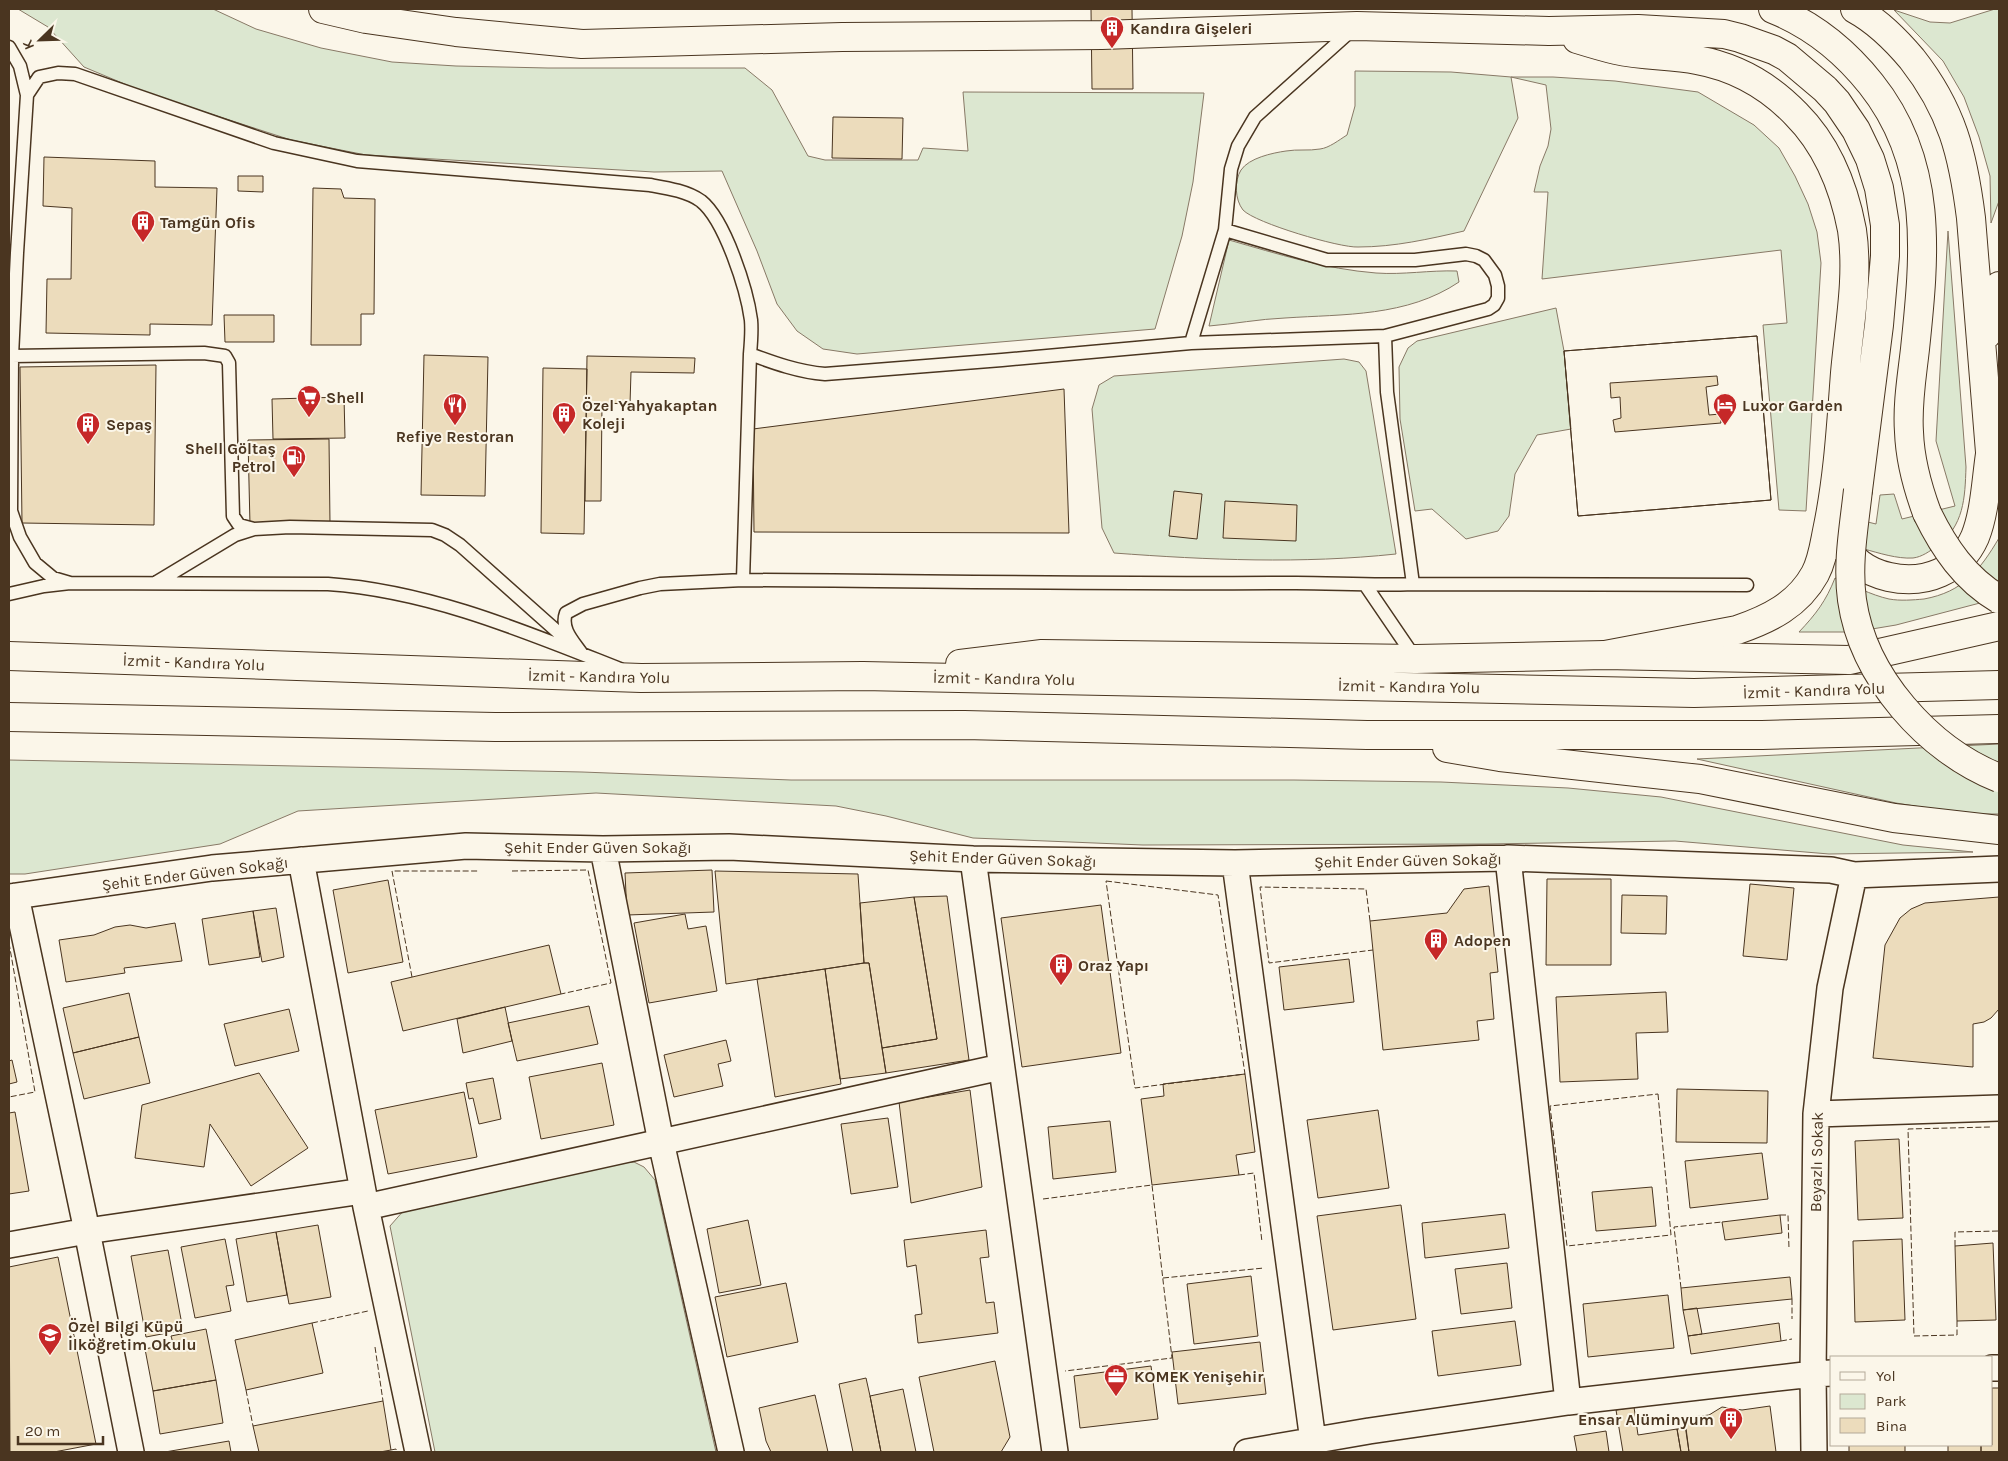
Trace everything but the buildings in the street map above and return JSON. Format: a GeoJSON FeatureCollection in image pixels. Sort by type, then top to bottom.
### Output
{"type":"FeatureCollection","features":[{"type":"Feature","properties":{"kind":"highway"},"geometry":{"type":"LineString","coordinates":[[323,9],[366,19],[456,32],[582,44],[842,37],[1102,35],[1357,26],[1549,31],[1638,29],[1724,34],[1740,38],[1774,50],[1794,62],[1825,89],[1847,116],[1870,159],[1879,188],[1886,225],[1885,256],[1879,325],[1839,533],[1848,551],[1861,566],[1871,572],[1902,579],[1919,580],[1945,571],[1961,557],[1974,537],[1983,503],[1990,452]]}},
{"type":"Feature","properties":{"kind":"highway"},"geometry":{"type":"LineString","coordinates":[[1773,9],[1790,16],[1837,46],[1863,74],[1886,105],[1905,140],[1920,192],[1923,245],[1917,332],[1909,407],[1908,430],[1913,468],[1918,490],[1939,538],[1960,566],[1978,584],[1999,599]]}},
{"type":"Feature","properties":{"kind":"highway"},"geometry":{"type":"LineString","coordinates":[[1855,9],[1870,18],[1903,48],[1932,86],[1950,121],[1961,155],[1971,218],[1990,452],[1999,480]]}},
{"type":"Feature","properties":{"kind":"highway"},"geometry":{"type":"LineString","coordinates":[[1549,31],[1617,51],[1697,60],[1736,71],[1767,89],[1788,106],[1805,124],[1827,156],[1846,206],[1855,255],[1846,493],[1851,586],[1857,623],[1872,664],[1883,683],[1919,724],[1959,756],[1999,778]]}},
{"type":"Feature","properties":{"kind":"highway"},"geometry":{"type":"LineString","coordinates":[[1981,358],[1999,286]]}},
{"type":"Feature","properties":{"kind":"highway"},"geometry":{"type":"LineString","coordinates":[[1605,655],[1737,630],[1764,620],[1788,606],[1803,592],[1816,573],[1846,493]]}},
{"type":"Feature","properties":{"kind":"highway"},"geometry":{"type":"LineString","coordinates":[[863,676],[1042,654],[1416,659],[1605,655],[1850,660],[1999,626]]}},
{"type":"Feature","properties":{"kind":"highway","name":"İzmit - Kandıra Yolu"},"geometry":{"type":"LineString","coordinates":[[9,656],[641,678],[863,676],[1694,693],[1999,685]]}},
{"type":"Feature","properties":{"kind":"highway"},"geometry":{"type":"LineString","coordinates":[[9,716],[495,727],[973,725],[1367,734],[1762,735],[1999,729]]}},
{"type":"Feature","properties":{"kind":"highway"},"geometry":{"type":"LineString","coordinates":[[1367,734],[1500,757],[1700,779],[1894,818],[1999,830]]}},
{"type":"Feature","properties":{"kind":"street","name":"Şehit Ender Güven Sokağı"},"geometry":{"type":"LineString","coordinates":[[12,896],[212,868],[466,846],[729,847],[973,859],[1235,863],[1508,858],[1831,870],[1854,875],[1999,869]]}},
{"type":"Feature","properties":{"kind":"street"},"geometry":{"type":"LineString","coordinates":[[603,848],[662,1142],[731,1452]]}},
{"type":"Feature","properties":{"kind":"street"},"geometry":{"type":"LineString","coordinates":[[1508,858],[1568,1402]]}},
{"type":"Feature","properties":{"kind":"street"},"geometry":{"type":"LineString","coordinates":[[973,859],[1055,1452]]}},
{"type":"Feature","properties":{"kind":"street"},"geometry":{"type":"LineString","coordinates":[[301,860],[365,1199],[418,1452]]}},
{"type":"Feature","properties":{"kind":"street"},"geometry":{"type":"LineString","coordinates":[[1235,863],[1313,1441]]}},
{"type":"Feature","properties":{"kind":"street","name":"Beyazlı Sokak"},"geometry":{"type":"LineString","coordinates":[[1814,1452],[1822,1373],[1816,1114],[1830,988],[1854,875]]}},
{"type":"Feature","properties":{"kind":"street"},"geometry":{"type":"LineString","coordinates":[[12,896],[87,1231],[131,1452]]}},
{"type":"Feature","properties":{"kind":"street"},"geometry":{"type":"LineString","coordinates":[[9,1245],[87,1231],[365,1199],[662,1142],[1001,1067]]}},
{"type":"Feature","properties":{"kind":"street"},"geometry":{"type":"LineString","coordinates":[[1816,1114],[1999,1108]]}},
{"type":"Feature","properties":{"kind":"street"},"geometry":{"type":"LineString","coordinates":[[1247,1452],[1568,1402],[1822,1373]]}},
{"type":"Feature","properties":{"kind":"lane"},"geometry":{"type":"LineString","coordinates":[[1191,343],[1225,230],[1230,169],[1238,146],[1255,118],[1357,26]]}},
{"type":"Feature","properties":{"kind":"lane"},"geometry":{"type":"LineString","coordinates":[[9,47],[20,66],[27,95],[12,356],[10,517],[32,559],[53,578],[70,583]]}},
{"type":"Feature","properties":{"kind":"lane"},"geometry":{"type":"LineString","coordinates":[[27,95],[39,77],[51,73],[75,74],[274,143],[357,161],[650,185],[681,192],[693,197],[707,207],[718,224],[738,270],[748,305],[751,328],[743,580]]}},
{"type":"Feature","properties":{"kind":"lane"},"geometry":{"type":"LineString","coordinates":[[750,354],[790,368],[825,374],[1191,343],[1385,336],[1488,309],[1498,298],[1495,274],[1484,260],[1466,254],[1415,260],[1327,260],[1225,230]]}},
{"type":"Feature","properties":{"kind":"lane"},"geometry":{"type":"LineString","coordinates":[[1385,336],[1387,392],[1413,584]]}},
{"type":"Feature","properties":{"kind":"lane"},"geometry":{"type":"LineString","coordinates":[[12,356],[204,353],[225,356],[229,363],[233,516],[239,525],[254,529]]}},
{"type":"Feature","properties":{"kind":"lane"},"geometry":{"type":"LineString","coordinates":[[155,583],[235,535],[254,529],[290,527],[436,531],[453,540],[582,654]]}},
{"type":"Feature","properties":{"kind":"lane"},"geometry":{"type":"LineString","coordinates":[[582,654],[564,626],[566,613],[572,608],[621,593],[660,584],[743,580],[1298,583],[1366,586],[1413,584],[1747,585]]}},
{"type":"Feature","properties":{"kind":"lane"},"geometry":{"type":"LineString","coordinates":[[9,594],[44,586],[70,583],[328,584],[365,587],[467,611],[641,678]]}},
{"type":"Feature","properties":{"kind":"lane"},"geometry":{"type":"LineString","coordinates":[[1366,586],[1416,659]]}},
{"type":"Feature","properties":{"kind":"green space"},"geometry":{"type":"Polygon","coordinates":[[[18,9],[213,9],[256,29],[321,48],[392,62],[456,66],[548,68],[745,68],[772,90],[808,156],[825,160],[918,160],[923,148],[968,151],[963,92],[1204,93],[1193,182],[1182,236],[1155,329],[857,354],[823,349],[797,331],[777,304],[757,251],[722,171],[654,172],[366,155],[291,140],[146,93],[84,67],[48,27],[18,9]]]}},
{"type":"Feature","properties":{"kind":"green space"},"geometry":{"type":"Polygon","coordinates":[[[1999,9],[1999,201],[1991,223],[1990,176],[1979,137],[1964,97],[1943,61],[1894,10],[1930,22],[1950,23],[1999,9]]]}},
{"type":"Feature","properties":{"kind":"green space"},"geometry":{"type":"Polygon","coordinates":[[[1355,71],[1451,72],[1511,77],[1518,118],[1464,231],[1399,244],[1372,247],[1348,246],[1280,228],[1251,215],[1240,206],[1237,196],[1237,179],[1241,170],[1249,162],[1290,150],[1323,148],[1334,144],[1347,135],[1355,106],[1355,71]]]}},
{"type":"Feature","properties":{"kind":"green space"},"geometry":{"type":"Polygon","coordinates":[[[1511,77],[1553,77],[1615,81],[1698,92],[1754,125],[1779,148],[1808,204],[1817,232],[1821,263],[1806,511],[1779,510],[1763,325],[1787,323],[1781,250],[1542,279],[1548,192],[1534,192],[1540,166],[1548,146],[1551,129],[1546,85],[1511,77]]]}},
{"type":"Feature","properties":{"kind":"green space"},"geometry":{"type":"Polygon","coordinates":[[[1948,231],[1966,467],[1964,500],[1953,530],[1937,546],[1926,554],[1916,557],[1894,557],[1864,549],[1843,516],[1876,524],[1880,495],[1894,494],[1902,519],[1955,506],[1936,441],[1948,231]]]}},
{"type":"Feature","properties":{"kind":"green space"},"geometry":{"type":"Polygon","coordinates":[[[1229,240],[1302,260],[1357,271],[1406,273],[1457,271],[1459,282],[1418,302],[1375,312],[1209,326],[1229,240]]]}},
{"type":"Feature","properties":{"kind":"green space"},"geometry":{"type":"Polygon","coordinates":[[[1556,308],[1564,351],[1571,429],[1537,435],[1515,474],[1509,516],[1498,531],[1466,539],[1432,509],[1415,511],[1400,419],[1399,367],[1408,348],[1417,341],[1556,308]]]}},
{"type":"Feature","properties":{"kind":"green space"},"geometry":{"type":"Polygon","coordinates":[[[1344,359],[1359,362],[1366,371],[1396,554],[1325,559],[1255,560],[1184,558],[1114,553],[1102,528],[1092,409],[1099,385],[1114,376],[1344,359]]]}},
{"type":"Feature","properties":{"kind":"green space"},"geometry":{"type":"Polygon","coordinates":[[[1999,538],[1999,598],[1896,625],[1854,632],[1799,632],[1820,607],[1835,578],[1889,599],[1915,600],[1938,596],[1950,591],[1969,578],[1985,560],[1999,538]]]}},
{"type":"Feature","properties":{"kind":"green space"},"geometry":{"type":"Polygon","coordinates":[[[1999,744],[1999,814],[1964,814],[1896,803],[1697,759],[1999,744]]]}},
{"type":"Feature","properties":{"kind":"green space"},"geometry":{"type":"Polygon","coordinates":[[[9,760],[582,772],[791,780],[1294,780],[1441,782],[1568,788],[1661,797],[1903,845],[1973,852],[1829,854],[1675,841],[1486,844],[1143,845],[973,838],[886,816],[836,806],[596,793],[298,811],[220,844],[25,874],[9,874],[9,760]]]}},
{"type":"Feature","properties":{"kind":"green space"},"geometry":{"type":"Polygon","coordinates":[[[634,1162],[644,1167],[655,1180],[716,1452],[435,1452],[390,1226],[405,1209],[620,1163],[634,1162]]]}},
{"type":"Feature","properties":{"kind":"fence"},"geometry":{"type":"LineString","coordinates":[[512,871],[588,870],[611,983],[561,994]]}},
{"type":"Feature","properties":{"kind":"fence"},"geometry":{"type":"LineString","coordinates":[[412,977],[392,871],[478,871]]}},
{"type":"Feature","properties":{"kind":"fence"},"geometry":{"type":"LineString","coordinates":[[1106,881],[1218,895],[1245,1074],[1135,1088],[1106,881]]}},
{"type":"Feature","properties":{"kind":"fence"},"geometry":{"type":"LineString","coordinates":[[1370,921],[1366,889],[1260,887],[1269,963],[1373,950]]}},
{"type":"Feature","properties":{"kind":"fence"},"geometry":{"type":"LineString","coordinates":[[9,943],[35,1092],[9,1097]]}},
{"type":"Feature","properties":{"kind":"fence"},"geometry":{"type":"LineString","coordinates":[[1658,1094],[1671,1235],[1567,1246],[1550,1106],[1658,1094]]}},
{"type":"Feature","properties":{"kind":"fence"},"geometry":{"type":"LineString","coordinates":[[1957,1321],[1957,1335],[1914,1336],[1908,1129],[1990,1127]]}},
{"type":"Feature","properties":{"kind":"fence"},"geometry":{"type":"LineString","coordinates":[[1239,1175],[1254,1173],[1262,1242]]}},
{"type":"Feature","properties":{"kind":"fence"},"geometry":{"type":"LineString","coordinates":[[1043,1199],[1152,1185],[1172,1358],[1065,1371]]}},
{"type":"Feature","properties":{"kind":"fence"},"geometry":{"type":"LineString","coordinates":[[1780,1215],[1788,1215],[1789,1249]]}},
{"type":"Feature","properties":{"kind":"fence"},"geometry":{"type":"LineString","coordinates":[[1681,1288],[1674,1227],[1722,1222]]}},
{"type":"Feature","properties":{"kind":"fence"},"geometry":{"type":"LineString","coordinates":[[1955,1246],[1955,1232],[1999,1231]]}},
{"type":"Feature","properties":{"kind":"fence"},"geometry":{"type":"LineString","coordinates":[[1163,1278],[1264,1268]]}},
{"type":"Feature","properties":{"kind":"fence"},"geometry":{"type":"LineString","coordinates":[[1792,1299],[1792,1319]]}},
{"type":"Feature","properties":{"kind":"fence"},"geometry":{"type":"LineString","coordinates":[[312,1323],[368,1311]]}},
{"type":"Feature","properties":{"kind":"fence"},"geometry":{"type":"LineString","coordinates":[[1781,1341],[1792,1339]]}},
{"type":"Feature","properties":{"kind":"fence"},"geometry":{"type":"LineString","coordinates":[[375,1347],[383,1401]]}},
{"type":"Feature","properties":{"kind":"fence"},"geometry":{"type":"LineString","coordinates":[[246,1390],[253,1426]]}},
{"type":"Feature","properties":{"kind":"fence"},"geometry":{"type":"LineString","coordinates":[[391,1450],[396,1449],[397,1452]]}},
{"type":"Feature","properties":{"kind":"place","name":"Kandıra Gişeleri"},"geometry":{"type":"Point","coordinates":[1112,49]}},
{"type":"Feature","properties":{"kind":"place","name":"Tamgün Ofis"},"geometry":{"type":"Point","coordinates":[143,243]}},
{"type":"Feature","properties":{"kind":"place","name":"Shell"},"geometry":{"type":"Point","coordinates":[309,418]}},
{"type":"Feature","properties":{"kind":"place","name":"Refiye Restoran"},"geometry":{"type":"Point","coordinates":[455,426]}},
{"type":"Feature","properties":{"kind":"place","name":"Luxor Garden"},"geometry":{"type":"Point","coordinates":[1725,426]}},
{"type":"Feature","properties":{"kind":"place","name":"Özel Yahyakaptan Koleji"},"geometry":{"type":"Point","coordinates":[564,435]}},
{"type":"Feature","properties":{"kind":"place","name":"Sepaş"},"geometry":{"type":"Point","coordinates":[88,445]}},
{"type":"Feature","properties":{"kind":"place","name":"Shell Göltaş Petrol"},"geometry":{"type":"Point","coordinates":[294,478]}},
{"type":"Feature","properties":{"kind":"place","name":"Adopen"},"geometry":{"type":"Point","coordinates":[1436,961]}},
{"type":"Feature","properties":{"kind":"place","name":"Oraz Yapı"},"geometry":{"type":"Point","coordinates":[1061,986]}},
{"type":"Feature","properties":{"kind":"place","name":"Özel Bilgi Küpü İlköğretim Okulu"},"geometry":{"type":"Point","coordinates":[50,1356]}},
{"type":"Feature","properties":{"kind":"place","name":"KOMEK Yenişehir"},"geometry":{"type":"Point","coordinates":[1116,1397]}},
{"type":"Feature","properties":{"kind":"place","name":"Ensar Alüminyum"},"geometry":{"type":"Point","coordinates":[1731,1440]}}]}
